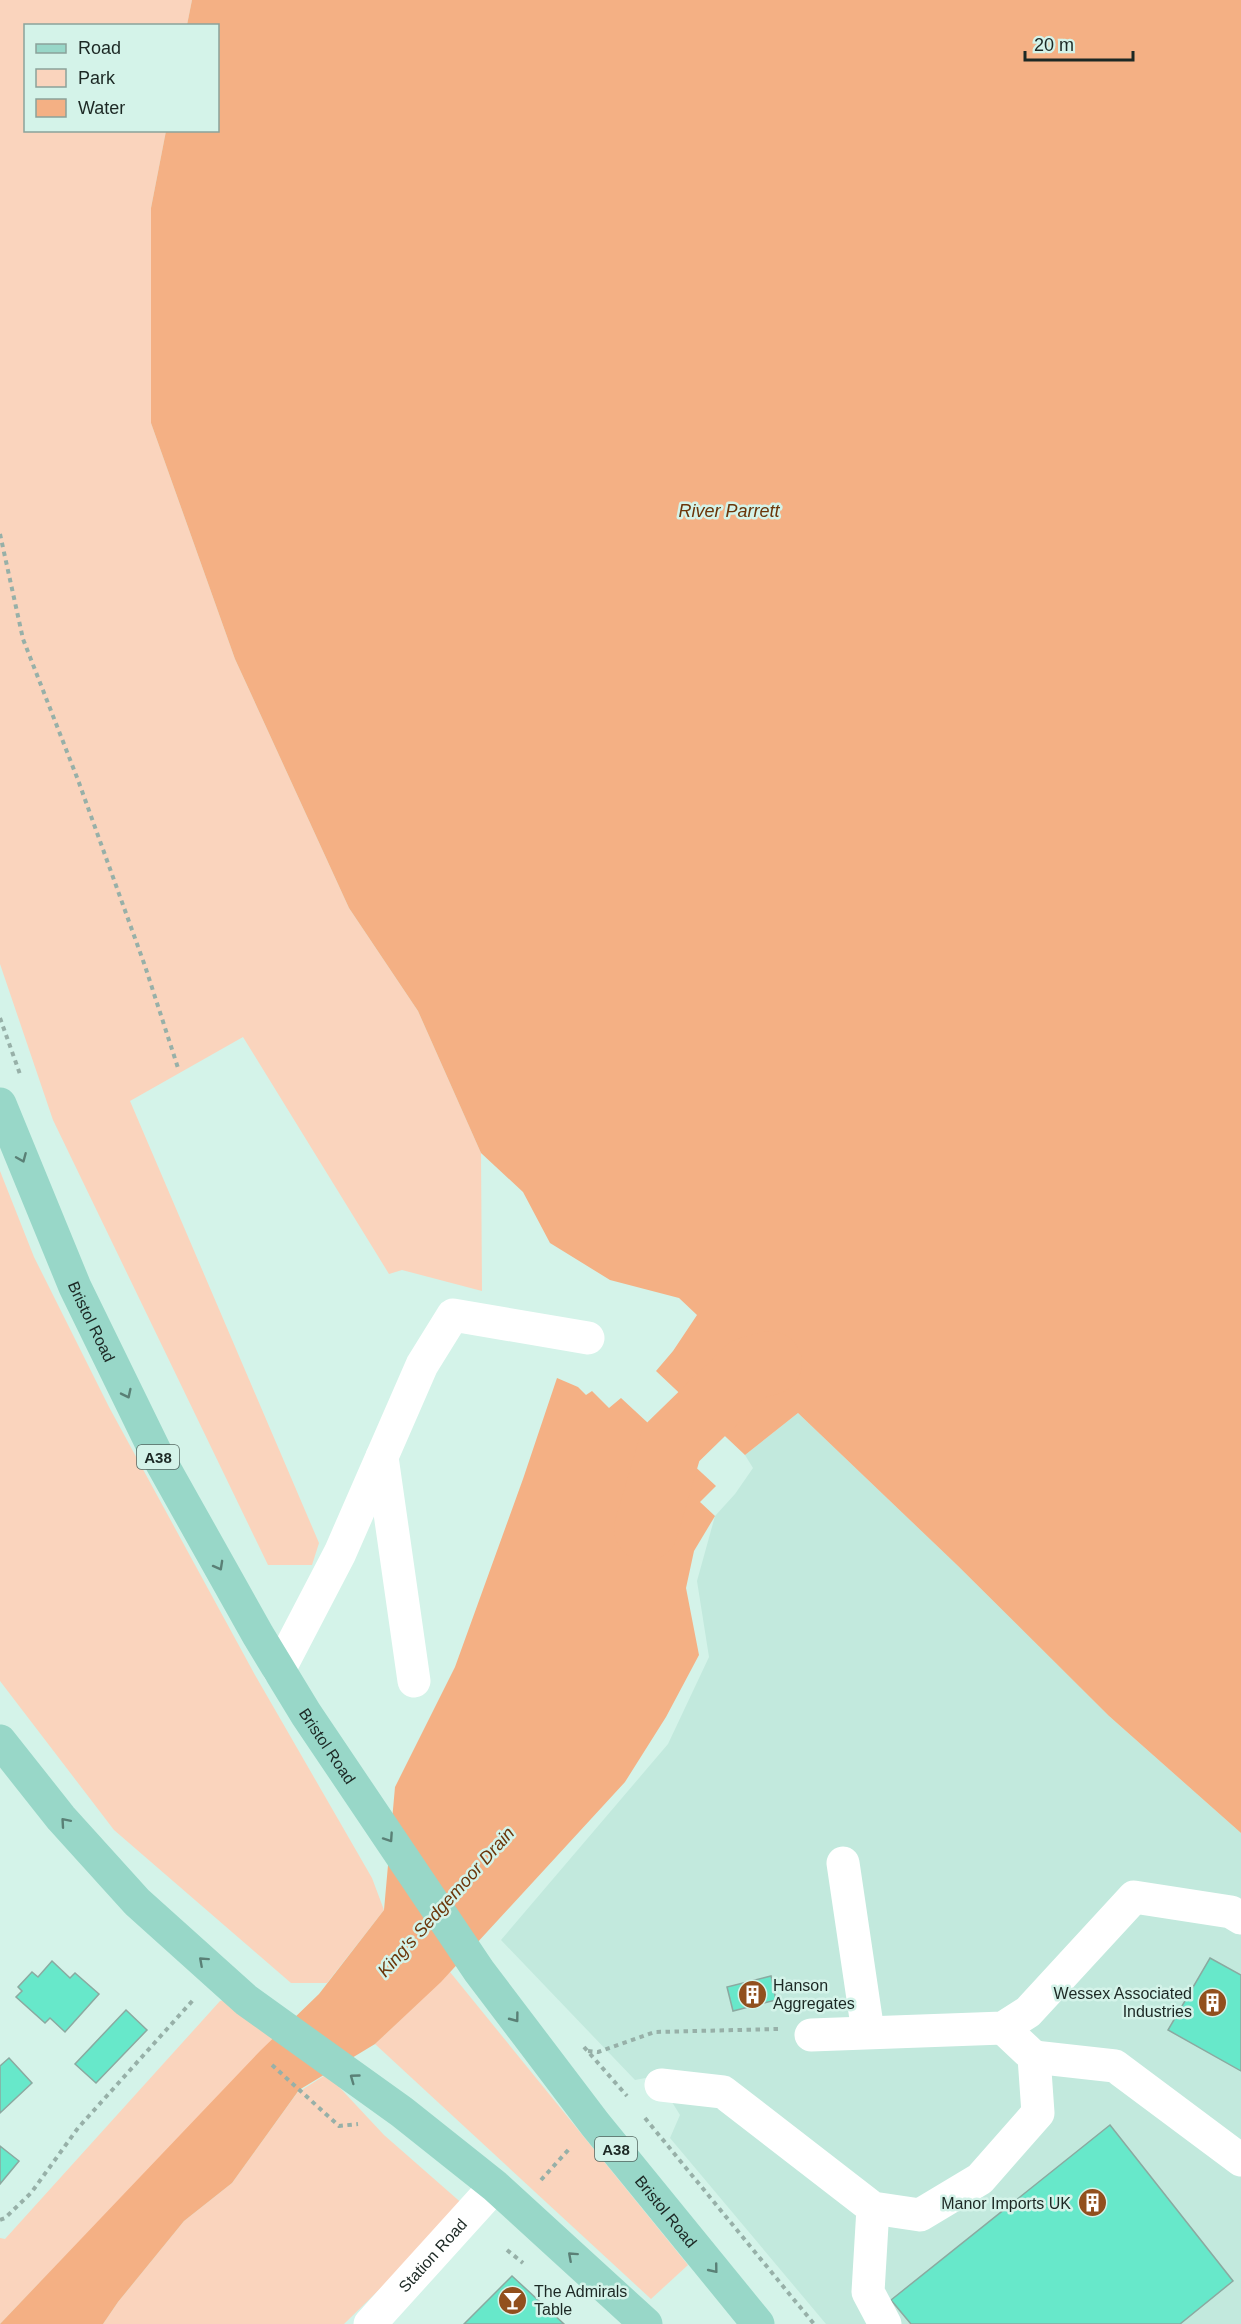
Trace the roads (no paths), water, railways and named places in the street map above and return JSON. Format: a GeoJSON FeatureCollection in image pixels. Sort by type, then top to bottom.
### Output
{"type":"FeatureCollection","features":[{"type":"Feature","properties":{"kind":"main road","name":"Bristol Road"},"geometry":{"type":"LineString","coordinates":[[0,1104],[75,1287],[157,1455],[279,1670],[479,1971],[596,2124],[758,2324]]}},
{"type":"Feature","properties":{"kind":"main road"},"geometry":{"type":"LineString","coordinates":[[0,1741],[62,1818],[137,1902],[236,1991],[402,2112],[495,2186],[646,2324]]}},
{"type":"Feature","properties":{"kind":"lane"},"geometry":{"type":"LineString","coordinates":[[279,1670],[340,1553],[422,1365],[453,1315],[588,1338]]}},
{"type":"Feature","properties":{"kind":"lane"},"geometry":{"type":"LineString","coordinates":[[382,1457],[414,1681]]}},
{"type":"Feature","properties":{"kind":"lane"},"geometry":{"type":"LineString","coordinates":[[843,1863],[868,2032]]}},
{"type":"Feature","properties":{"kind":"lane"},"geometry":{"type":"LineString","coordinates":[[811,2035],[1003,2028],[1028,2012],[1134,1897],[1231,1912],[1241,1918]]}},
{"type":"Feature","properties":{"kind":"lane"},"geometry":{"type":"LineString","coordinates":[[1003,2028],[1034,2057],[1115,2066],[1241,2160]]}},
{"type":"Feature","properties":{"kind":"lane"},"geometry":{"type":"LineString","coordinates":[[661,2085],[723,2092],[873,2208],[920,2216],[980,2179],[1038,2113],[1034,2057]]}},
{"type":"Feature","properties":{"kind":"lane","name":"Station Road"},"geometry":{"type":"LineString","coordinates":[[370,2324],[495,2186]]}},
{"type":"Feature","properties":{"kind":"lane"},"geometry":{"type":"LineString","coordinates":[[873,2208],[868,2292],[885,2324]]}},
{"type":"Feature","properties":{"kind":"water","name":"River Parrett"},"geometry":{"type":"Polygon","coordinates":[[[192,0],[1241,0],[1241,1833],[1109,1716],[957,1565],[798,1413],[745,1455],[656,1371],[673,1351],[697,1315],[679,1298],[610,1280],[550,1243],[523,1192],[481,1153],[418,1011],[349,908],[235,659],[151,423],[151,208],[166,132],[219,132],[219,24],[187,24],[192,0]]]}},
{"type":"Feature","properties":{"kind":"water"},"geometry":{"type":"Polygon","coordinates":[[[557,1378],[578,1387],[586,1395],[592,1391],[609,1408],[621,1398],[716,1486],[700,1502],[715,1516],[694,1551],[686,1588],[699,1655],[666,1717],[625,1782],[441,1982],[375,2044],[299,2090],[232,2183],[184,2221],[118,2302],[103,2324],[0,2324],[261,2050],[319,1994],[384,1910],[395,1787],[455,1667],[557,1378]]]}},
{"type":"Feature","properties":{"kind":"waterway","name":"King's Sedgemoor Drain"},"geometry":{"type":"LineString","coordinates":[[646,1529],[671,1444],[748,1369],[770,1363]]}},
{"type":"Feature","properties":{"kind":"place","name":"Hanson Aggregates"},"geometry":{"type":"Point","coordinates":[752,1994]}},
{"type":"Feature","properties":{"kind":"place","name":"Wessex Associated Industries"},"geometry":{"type":"Point","coordinates":[1213,2002]}},
{"type":"Feature","properties":{"kind":"place","name":"Manor Imports UK"},"geometry":{"type":"Point","coordinates":[1092,2203]}},
{"type":"Feature","properties":{"kind":"place","name":"The Admirals Table"},"geometry":{"type":"Point","coordinates":[513,2300]}}]}
